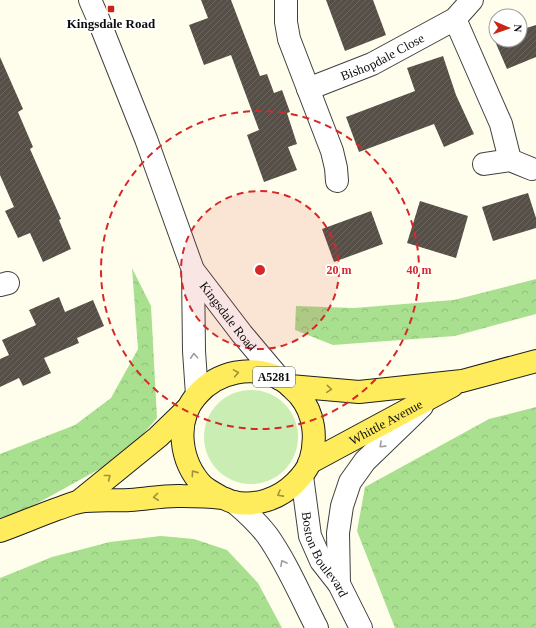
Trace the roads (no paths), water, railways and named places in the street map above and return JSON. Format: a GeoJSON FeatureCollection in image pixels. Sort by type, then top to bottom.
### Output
{"type":"FeatureCollection","features":[{"type":"Feature","properties":{"kind":"main road","name":"Whittle Avenue"},"geometry":{"type":"LineString","coordinates":[[285,382],[358,392],[462,381],[536,361]]}},
{"type":"Feature","properties":{"kind":"main road","name":"A5281"},"geometry":{"type":"LineString","coordinates":[[0,531],[78,502],[133,500],[156,496],[181,496],[253,503],[271,499],[288,490],[306,470],[314,442],[312,421],[304,402],[285,382],[259,371],[236,372],[214,380],[158,437],[78,502]]}},
{"type":"Feature","properties":{"kind":"main road","name":"Whittle Avenue"},"geometry":{"type":"LineString","coordinates":[[306,470],[462,381]]}},
{"type":"Feature","properties":{"kind":"main road"},"geometry":{"type":"LineString","coordinates":[[193,401],[182,428],[183,450],[191,470],[204,486],[228,500]]}},
{"type":"Feature","properties":{"kind":"street","name":"Kingsdale Road"},"geometry":{"type":"LineString","coordinates":[[90,0],[98,16],[146,139],[193,270],[242,334],[285,382]]}},
{"type":"Feature","properties":{"kind":"street"},"geometry":{"type":"LineString","coordinates":[[286,0],[286,22],[289,39],[332,151],[336,168],[336,184]]}},
{"type":"Feature","properties":{"kind":"street","name":"Bishopdale Close"},"geometry":{"type":"LineString","coordinates":[[308,89],[372,64],[455,19],[472,0]]}},
{"type":"Feature","properties":{"kind":"street"},"geometry":{"type":"LineString","coordinates":[[455,19],[501,124],[510,160]]}},
{"type":"Feature","properties":{"kind":"street"},"geometry":{"type":"LineString","coordinates":[[484,164],[510,160],[532,169]]}},
{"type":"Feature","properties":{"kind":"street","name":"Kingsdale Road"},"geometry":{"type":"LineString","coordinates":[[193,270],[193,401]]}},
{"type":"Feature","properties":{"kind":"street"},"geometry":{"type":"LineString","coordinates":[[339,584],[338,533],[342,506],[350,482],[364,461],[430,398]]}},
{"type":"Feature","properties":{"kind":"street","name":"Boston Boulevard"},"geometry":{"type":"LineString","coordinates":[[306,470],[310,536],[321,561],[339,584],[361,628]]}},
{"type":"Feature","properties":{"kind":"street"},"geometry":{"type":"LineString","coordinates":[[228,500],[251,517],[267,535],[283,561],[317,628]]}},
{"type":"Feature","properties":{"kind":"place","name":"Kingsdale Road"},"geometry":{"type":"Point","coordinates":[111,9]}}]}
